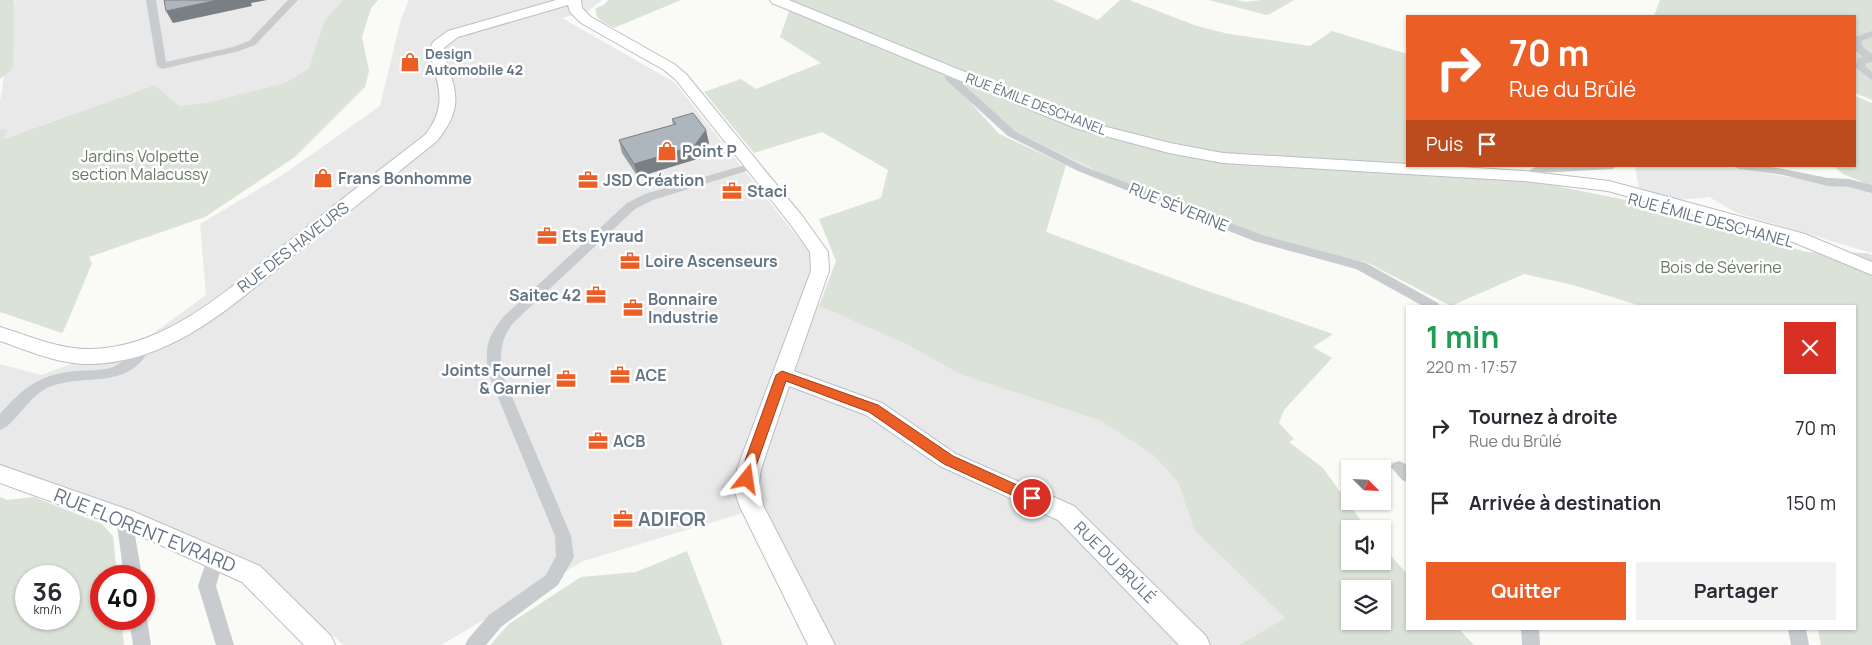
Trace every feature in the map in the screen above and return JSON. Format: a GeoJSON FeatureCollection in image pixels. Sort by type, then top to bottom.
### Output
{"type":"FeatureCollection","features":[{"type":"Feature","properties":{"kind":"main road","name":"RUE ÉMILE DESCHANEL"},"geometry":{"type":"LineString","coordinates":[[777,0],[1081,125],[1169,148],[1214,157],[1263,162],[1385,166],[1546,178],[1608,186],[1799,238],[1838,252],[1872,269]]}},
{"type":"Feature","properties":{"kind":"main road","name":"RUE DES HAVEURS"},"geometry":{"type":"LineString","coordinates":[[0,334],[52,350],[82,356],[102,356],[144,348],[198,322],[431,138],[442,126],[449,106],[436,51],[438,45],[453,34],[573,3]]}},
{"type":"Feature","properties":{"kind":"main road"},"geometry":{"type":"LineString","coordinates":[[573,3],[586,20],[669,67],[681,77],[819,252],[820,271],[749,469],[746,489],[752,508],[822,645]]}},
{"type":"Feature","properties":{"kind":"main road","name":"RUE ÉMILE DESCHANEL"},"geometry":{"type":"LineString","coordinates":[[1546,178],[1654,203],[1804,246],[1872,277]]}},
{"type":"Feature","properties":{"kind":"main road","name":"RUE DU BRÛLÉ"},"geometry":{"type":"LineString","coordinates":[[782,375],[874,409],[948,460],[1066,513],[1197,645]]}},
{"type":"Feature","properties":{"kind":"main road","name":"RUE FLORENT EVRARD"},"geometry":{"type":"LineString","coordinates":[[0,474],[124,518],[252,574],[322,645]]}},
{"type":"Feature","properties":{"kind":"street"},"geometry":{"type":"LineString","coordinates":[[152,0],[162,66],[236,49],[252,43],[294,0]]}},
{"type":"Feature","properties":{"kind":"street"},"geometry":{"type":"LineString","coordinates":[[1872,34],[1862,36],[1856,40],[1857,46],[1872,58]]}},
{"type":"Feature","properties":{"kind":"street"},"geometry":{"type":"LineString","coordinates":[[1872,58],[1862,60],[1860,67],[1872,77]]}},
{"type":"Feature","properties":{"kind":"street","name":"RUE SÉVERINE"},"geometry":{"type":"LineString","coordinates":[[950,71],[949,77],[1012,134],[1082,169],[1258,238],[1361,266],[1431,305]]}},
{"type":"Feature","properties":{"kind":"street"},"geometry":{"type":"LineString","coordinates":[[474,645],[495,621],[552,580],[565,557],[563,536],[495,373],[493,353],[496,336],[508,320],[632,206],[649,196],[752,166]]}},
{"type":"Feature","properties":{"kind":"street"},"geometry":{"type":"LineString","coordinates":[[1523,176],[1536,170],[1593,167]]}},
{"type":"Feature","properties":{"kind":"street"},"geometry":{"type":"LineString","coordinates":[[1746,167],[1783,172],[1828,182],[1849,183],[1872,189]]}},
{"type":"Feature","properties":{"kind":"street"},"geometry":{"type":"LineString","coordinates":[[0,424],[33,389],[50,381],[105,375],[119,371],[137,360],[144,348]]}},
{"type":"Feature","properties":{"kind":"street"},"geometry":{"type":"LineString","coordinates":[[124,518],[131,565]]}},
{"type":"Feature","properties":{"kind":"street"},"geometry":{"type":"LineString","coordinates":[[215,558],[207,586],[226,645]]}},
{"type":"Feature","properties":{"kind":"street"},"geometry":{"type":"LineString","coordinates":[[140,630],[142,645]]}},
{"type":"Feature","properties":{"kind":"street"},"geometry":{"type":"LineString","coordinates":[[1530,630],[1531,645]]}},
{"type":"Feature","properties":{"kind":"street"},"geometry":{"type":"LineString","coordinates":[[1797,630],[1800,645]]}},
{"type":"Feature","properties":{"kind":"shaded area"},"geometry":{"type":"Polygon","coordinates":[[[15,0],[343,0],[324,21],[309,68],[285,83],[210,102],[179,106],[155,85],[2,139],[8,129],[0,130],[0,102],[15,0]]]}},
{"type":"Feature","properties":{"kind":"shaded area"},"geometry":{"type":"Polygon","coordinates":[[[409,0],[602,0],[588,11],[562,18],[674,82],[810,253],[819,306],[904,343],[962,375],[1101,421],[1153,455],[1178,482],[1194,530],[1285,618],[1239,645],[832,645],[760,508],[583,561],[441,645],[344,645],[257,568],[0,470],[0,364],[41,375],[151,335],[206,295],[200,224],[281,176],[380,106],[401,19],[409,0]]]}},
{"type":"Feature","properties":{"kind":"shaded area"},"geometry":{"type":"Polygon","coordinates":[[[1635,167],[1728,167],[1872,191],[1872,253],[1737,213],[1709,197],[1680,200],[1639,189],[1635,167]]]}},
{"type":"Feature","properties":{"kind":"green space"},"geometry":{"type":"Polygon","coordinates":[[[0,0],[14,0],[13,68],[0,79],[0,0]]]}},
{"type":"Feature","properties":{"kind":"green space","name":"Jardins Volpette section Malacussy"},"geometry":{"type":"Polygon","coordinates":[[[343,0],[378,0],[371,8],[362,37],[369,71],[365,87],[295,157],[205,217],[89,257],[92,263],[62,333],[0,312],[0,130],[8,129],[3,139],[155,85],[179,106],[210,102],[285,83],[309,68],[324,21],[343,0]]]}},
{"type":"Feature","properties":{"kind":"green space"},"geometry":{"type":"Polygon","coordinates":[[[608,0],[681,0],[614,28],[601,21],[596,12],[596,8],[604,5],[608,0]]]}},
{"type":"Feature","properties":{"kind":"green space"},"geometry":{"type":"Polygon","coordinates":[[[785,0],[1053,0],[1098,20],[1120,0],[1129,0],[1197,26],[1229,34],[1310,46],[1332,31],[1406,54],[1406,165],[1224,155],[1104,129],[785,0]]]}},
{"type":"Feature","properties":{"kind":"green space"},"geometry":{"type":"Polygon","coordinates":[[[1209,0],[1246,2],[1294,0],[1266,15],[1209,0]]]}},
{"type":"Feature","properties":{"kind":"green space"},"geometry":{"type":"Polygon","coordinates":[[[1660,0],[1872,0],[1872,100],[1856,93],[1856,15],[1654,15],[1660,0]]]}},
{"type":"Feature","properties":{"kind":"green space"},"geometry":{"type":"Polygon","coordinates":[[[790,8],[942,71],[999,134],[1066,165],[1046,232],[1199,288],[1333,334],[1313,347],[1332,358],[1284,410],[1279,423],[1294,439],[1289,442],[1323,468],[1341,493],[1341,510],[1353,510],[1361,520],[1341,520],[1341,570],[1391,570],[1391,556],[1406,573],[1406,630],[1460,630],[1474,645],[1239,645],[1285,618],[1194,530],[1178,482],[1153,455],[1101,421],[962,375],[904,343],[819,306],[836,261],[819,219],[881,198],[888,170],[822,132],[754,153],[704,92],[741,79],[756,89],[821,63],[780,37],[790,8]]]}},
{"type":"Feature","properties":{"kind":"green space","name":"Bois de Séverine"},"geometry":{"type":"Polygon","coordinates":[[[961,80],[1100,135],[1221,163],[1526,180],[1646,204],[1806,252],[1867,253],[1872,255],[1872,645],[1821,645],[1818,630],[1856,630],[1856,305],[1638,305],[1573,285],[1524,274],[1453,305],[1449,305],[1368,263],[1250,233],[1105,175],[1009,129],[960,82],[961,80]]]}},
{"type":"Feature","properties":{"kind":"green space"},"geometry":{"type":"Polygon","coordinates":[[[1856,96],[1872,103],[1872,186],[1843,174],[1835,167],[1856,167],[1856,96]]]}},
{"type":"Feature","properties":{"kind":"green space"},"geometry":{"type":"Polygon","coordinates":[[[0,497],[7,500],[34,497],[102,524],[113,536],[116,565],[90,565],[90,630],[122,630],[124,645],[0,645],[0,497]]]}},
{"type":"Feature","properties":{"kind":"green space"},"geometry":{"type":"Polygon","coordinates":[[[687,551],[723,645],[490,645],[509,624],[581,577],[636,572],[687,551]]]}},
{"type":"Feature","properties":{"kind":"building"},"geometry":{"type":"Polygon","coordinates":[[[164,0],[218,0],[166,11],[164,0]]]}},
{"type":"Feature","properties":{"kind":"building"},"geometry":{"type":"Polygon","coordinates":[[[693,113],[706,130],[694,146],[634,164],[619,140],[676,124],[672,119],[693,113]]]}},
{"type":"Feature","properties":{"kind":"place","name":"Design Automobile 42"},"geometry":{"type":"Point","coordinates":[410,62]}},
{"type":"Feature","properties":{"kind":"place","name":"Point P"},"geometry":{"type":"Point","coordinates":[667,151]}},
{"type":"Feature","properties":{"kind":"place","name":"Frans Bonhomme"},"geometry":{"type":"Point","coordinates":[323,178]}},
{"type":"Feature","properties":{"kind":"place","name":"JSD Création"},"geometry":{"type":"Point","coordinates":[588,180]}},
{"type":"Feature","properties":{"kind":"place","name":"Staci"},"geometry":{"type":"Point","coordinates":[732,191]}},
{"type":"Feature","properties":{"kind":"place","name":"Ets Eyraud"},"geometry":{"type":"Point","coordinates":[547,236]}},
{"type":"Feature","properties":{"kind":"place","name":"Loire Ascenseurs"},"geometry":{"type":"Point","coordinates":[630,261]}},
{"type":"Feature","properties":{"kind":"place","name":"Saitec 42"},"geometry":{"type":"Point","coordinates":[596,295]}},
{"type":"Feature","properties":{"kind":"place","name":"Bonnaire Industrie"},"geometry":{"type":"Point","coordinates":[633,308]}},
{"type":"Feature","properties":{"kind":"place","name":"ACE"},"geometry":{"type":"Point","coordinates":[620,375]}},
{"type":"Feature","properties":{"kind":"place","name":"Joints Fournel & Garnier"},"geometry":{"type":"Point","coordinates":[566,379]}},
{"type":"Feature","properties":{"kind":"place","name":"ACB"},"geometry":{"type":"Point","coordinates":[598,441]}},
{"type":"Feature","properties":{"kind":"place","name":"ADIFOR"},"geometry":{"type":"Point","coordinates":[623,519]}},
{"type":"Feature","properties":{"kind":"route"},"geometry":{"type":"LineString","coordinates":[[747,479],[782,375],[874,409],[948,460],[1032,498]]}}]}
